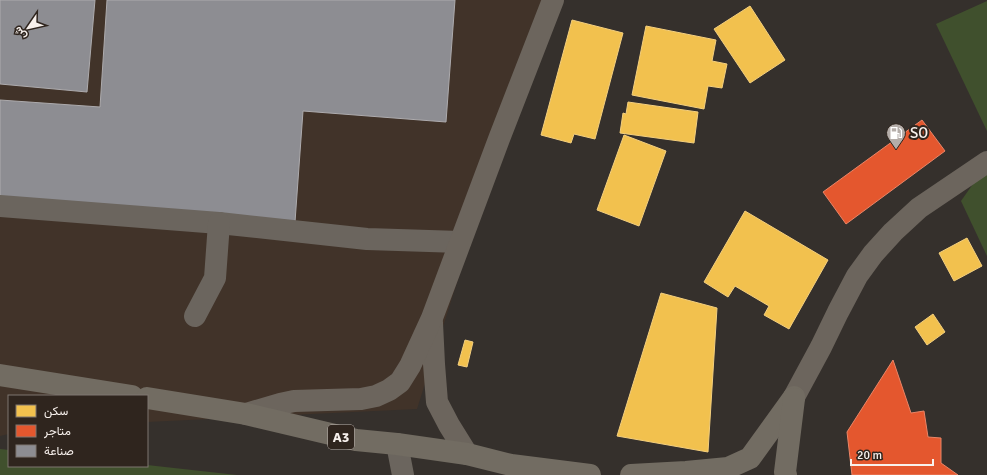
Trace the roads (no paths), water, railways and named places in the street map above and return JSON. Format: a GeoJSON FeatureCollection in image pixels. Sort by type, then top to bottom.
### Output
{"type":"FeatureCollection","features":[{"type":"Feature","properties":{"kind":"highway"},"geometry":{"type":"LineString","coordinates":[[0,375],[126,395]]}},
{"type":"Feature","properties":{"kind":"highway","name":"A3"},"geometry":{"type":"LineString","coordinates":[[148,398],[246,414],[356,440],[467,454],[511,465],[590,475]]}},
{"type":"Feature","properties":{"kind":"highway"},"geometry":{"type":"LineString","coordinates":[[630,475],[728,468],[750,458],[794,398]]}},
{"type":"Feature","properties":{"kind":"highway"},"geometry":{"type":"LineString","coordinates":[[786,475],[785,472],[794,398]]}},
{"type":"Feature","properties":{"kind":"main road"},"geometry":{"type":"LineString","coordinates":[[246,414],[294,401],[361,399],[376,396],[389,390],[400,382],[410,366],[432,318],[553,0]]}},
{"type":"Feature","properties":{"kind":"main road"},"geometry":{"type":"LineString","coordinates":[[794,398],[857,276],[873,254],[919,208],[987,162]]}},
{"type":"Feature","properties":{"kind":"main road"},"geometry":{"type":"LineString","coordinates":[[432,318],[437,402],[467,454]]}},
{"type":"Feature","properties":{"kind":"street"},"geometry":{"type":"LineString","coordinates":[[0,206],[219,223],[367,239],[460,242]]}},
{"type":"Feature","properties":{"kind":"street"},"geometry":{"type":"LineString","coordinates":[[195,316],[215,278],[219,223]]}},
{"type":"Feature","properties":{"kind":"street"},"geometry":{"type":"LineString","coordinates":[[397,444],[403,475]]}},
{"type":"Feature","properties":{"kind":"place","name":"SO"},"geometry":{"type":"Point","coordinates":[896,150]}}]}
